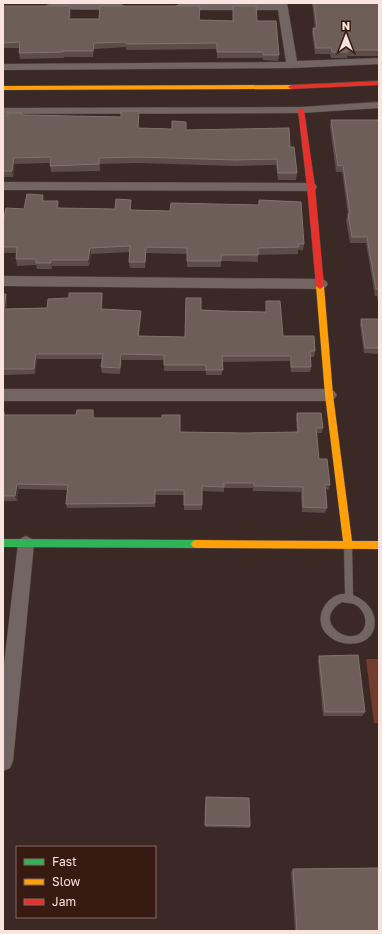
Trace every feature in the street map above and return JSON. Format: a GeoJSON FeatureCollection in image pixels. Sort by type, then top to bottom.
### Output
{"type":"FeatureCollection","features":[{"type":"Feature","properties":{"kind":"street"},"geometry":{"type":"LineString","coordinates":[[170,7],[282,5],[292,65]]}},
{"type":"Feature","properties":{"kind":"street"},"geometry":{"type":"LineString","coordinates":[[35,7],[131,7]]}},
{"type":"Feature","properties":{"kind":"street"},"geometry":{"type":"LineString","coordinates":[[3,67],[292,65],[379,61]]}},
{"type":"Feature","properties":{"kind":"street"},"geometry":{"type":"LineString","coordinates":[[3,88],[297,87],[379,84]]}},
{"type":"Feature","properties":{"kind":"street"},"geometry":{"type":"LineString","coordinates":[[3,110],[301,110],[379,105]]}},
{"type":"Feature","properties":{"kind":"street"},"geometry":{"type":"LineString","coordinates":[[301,110],[321,284],[330,395],[348,544]]}},
{"type":"Feature","properties":{"kind":"street"},"geometry":{"type":"LineString","coordinates":[[3,186],[311,187]]}},
{"type":"Feature","properties":{"kind":"street"},"geometry":{"type":"LineString","coordinates":[[3,281],[321,284]]}},
{"type":"Feature","properties":{"kind":"street"},"geometry":{"type":"LineString","coordinates":[[3,395],[330,395]]}},
{"type":"Feature","properties":{"kind":"street"},"geometry":{"type":"LineString","coordinates":[[3,543],[379,545]]}},
{"type":"Feature","properties":{"kind":"street"},"geometry":{"type":"LineString","coordinates":[[3,761],[5,729],[26,544]]}},
{"type":"Feature","properties":{"kind":"lane"},"geometry":{"type":"LineString","coordinates":[[348,544],[349,598]]}},
{"type":"Feature","properties":{"kind":"lane"},"geometry":{"type":"LineString","coordinates":[[349,598],[357,600],[364,605],[371,618],[371,626],[368,632],[355,640],[347,640],[334,634],[329,629],[325,616],[326,610],[335,600],[349,598]]}},
{"type":"Feature","properties":{"kind":"shaded area"},"geometry":{"type":"Polygon","coordinates":[[[366,659],[379,659],[379,723],[374,723],[366,659]]]}},
{"type":"Feature","properties":{"kind":"building"},"geometry":{"type":"Polygon","coordinates":[[[314,3],[379,3],[379,50],[347,50],[347,52],[332,52],[331,48],[316,48],[313,28],[317,28],[314,3]]]}},
{"type":"Feature","properties":{"kind":"building"},"geometry":{"type":"Polygon","coordinates":[[[3,6],[70,6],[69,19],[99,19],[100,6],[200,6],[199,20],[233,21],[233,6],[256,6],[257,21],[276,21],[279,55],[263,55],[263,52],[217,52],[217,43],[126,44],[126,42],[94,43],[93,51],[19,53],[20,42],[3,43],[3,6]]]}},
{"type":"Feature","properties":{"kind":"building"},"geometry":{"type":"Polygon","coordinates":[[[121,111],[139,111],[138,128],[172,129],[172,121],[186,122],[186,130],[289,128],[290,147],[294,147],[297,173],[278,173],[277,159],[236,160],[137,157],[99,158],[99,164],[50,166],[51,157],[14,158],[12,171],[3,171],[3,115],[8,115],[8,113],[22,113],[22,115],[121,117],[121,111]]]}},
{"type":"Feature","properties":{"kind":"building"},"geometry":{"type":"Polygon","coordinates":[[[331,120],[379,120],[379,289],[376,289],[367,237],[352,237],[343,165],[338,166],[331,120]]]}},
{"type":"Feature","properties":{"kind":"building"},"geometry":{"type":"Polygon","coordinates":[[[27,194],[43,195],[42,201],[58,201],[57,208],[115,209],[116,199],[131,200],[130,210],[170,211],[171,203],[259,205],[259,200],[301,202],[304,244],[298,244],[299,247],[258,248],[258,255],[221,255],[221,261],[187,261],[187,248],[146,247],[145,262],[129,262],[130,246],[90,248],[88,260],[51,260],[51,263],[36,263],[36,259],[16,259],[17,247],[3,247],[3,222],[6,208],[24,209],[27,194]]]}},
{"type":"Feature","properties":{"kind":"building"},"geometry":{"type":"Polygon","coordinates":[[[69,293],[102,293],[101,309],[141,311],[138,336],[185,337],[186,298],[201,298],[201,310],[221,311],[266,312],[266,301],[280,301],[283,336],[314,336],[315,351],[310,351],[311,367],[291,367],[291,356],[222,356],[223,370],[206,370],[206,365],[164,365],[164,355],[121,354],[120,368],[101,367],[103,354],[36,354],[34,369],[3,369],[3,294],[6,294],[4,309],[47,308],[48,299],[69,298],[69,293]]]}},
{"type":"Feature","properties":{"kind":"building"},"geometry":{"type":"Polygon","coordinates":[[[361,319],[379,319],[379,348],[365,348],[361,319]]]}},
{"type":"Feature","properties":{"kind":"building"},"geometry":{"type":"Polygon","coordinates":[[[77,410],[93,410],[93,418],[162,418],[162,415],[180,415],[180,432],[245,433],[298,432],[297,413],[321,413],[323,428],[316,428],[319,459],[327,459],[330,485],[325,484],[327,508],[303,507],[303,487],[254,486],[254,483],[224,483],[224,487],[202,486],[202,505],[184,505],[184,490],[155,490],[155,503],[66,504],[68,485],[17,484],[15,496],[3,496],[3,412],[4,415],[76,415],[77,410]]]}},
{"type":"Feature","properties":{"kind":"building"},"geometry":{"type":"Polygon","coordinates":[[[358,655],[365,712],[325,712],[319,656],[358,655]]]}},
{"type":"Feature","properties":{"kind":"building"},"geometry":{"type":"Polygon","coordinates":[[[206,797],[249,798],[250,826],[205,825],[206,797]]]}},
{"type":"Feature","properties":{"kind":"building"},"geometry":{"type":"Polygon","coordinates":[[[379,868],[379,931],[297,931],[293,869],[379,868]]]}},
{"type":"Feature","properties":{"kind":"traffic: fast"},"geometry":{"type":"LineString","coordinates":[[3,543],[196,544]]}},
{"type":"Feature","properties":{"kind":"traffic: slow"},"geometry":{"type":"LineString","coordinates":[[3,88],[291,87]]}},
{"type":"Feature","properties":{"kind":"traffic: slow"},"geometry":{"type":"LineString","coordinates":[[320,286],[329,395],[348,544]]}},
{"type":"Feature","properties":{"kind":"traffic: slow"},"geometry":{"type":"LineString","coordinates":[[196,544],[379,545]]}},
{"type":"Feature","properties":{"kind":"traffic: jam"},"geometry":{"type":"LineString","coordinates":[[291,87],[379,83]]}},
{"type":"Feature","properties":{"kind":"traffic: jam"},"geometry":{"type":"LineString","coordinates":[[301,110],[311,187],[320,286]]}}]}
